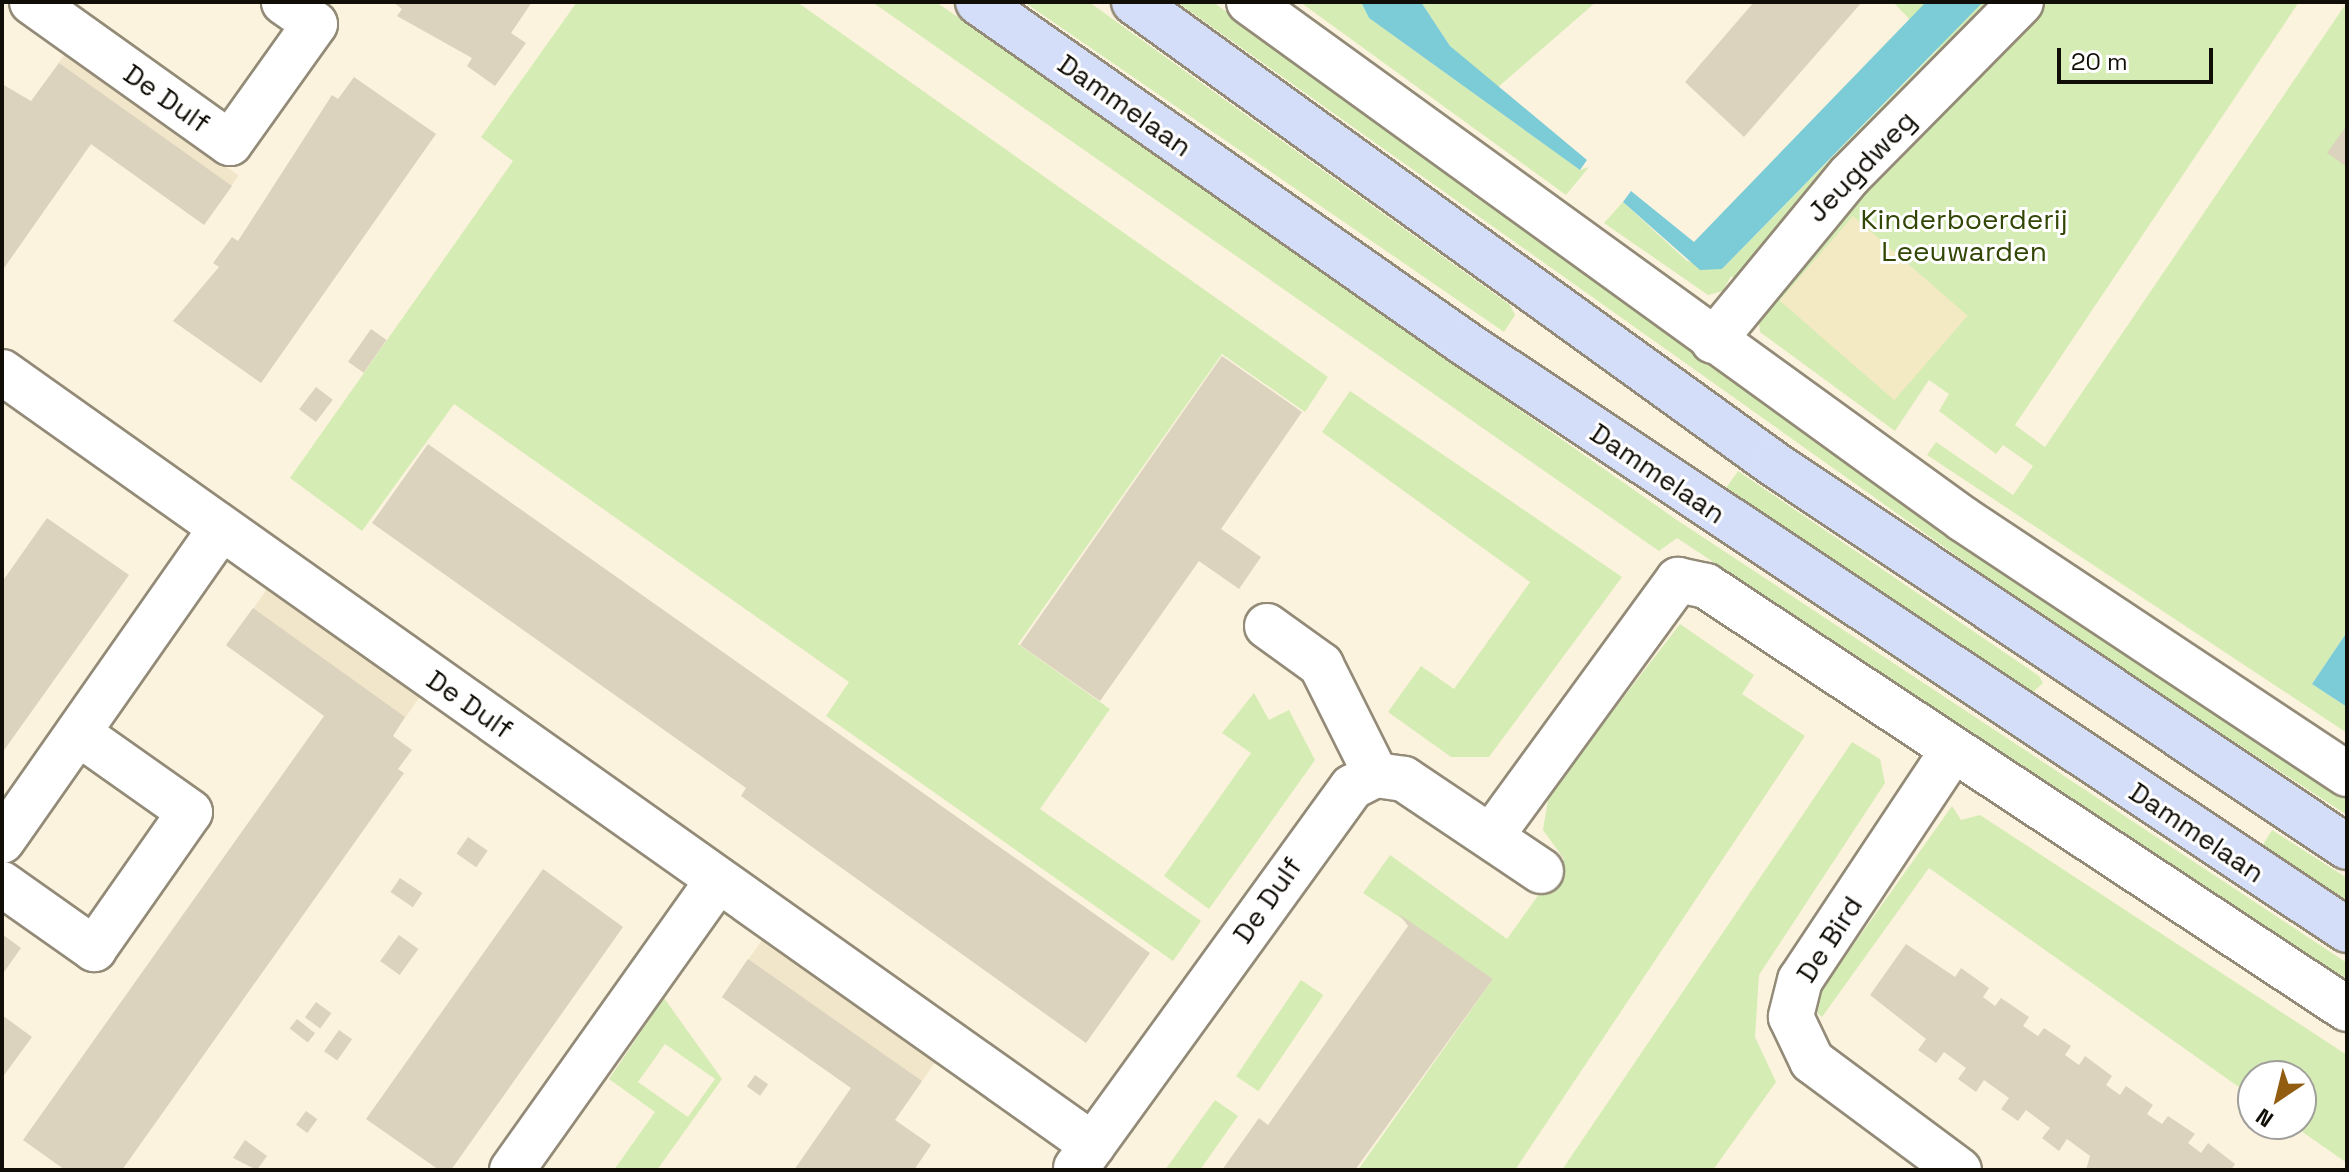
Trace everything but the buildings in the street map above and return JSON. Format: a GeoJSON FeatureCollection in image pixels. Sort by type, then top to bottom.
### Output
{"type":"FeatureCollection","features":[{"type":"Feature","properties":{"kind":"main road","name":"Dammelaan"},"geometry":{"type":"LineString","coordinates":[[978,2],[1466,344],[2347,930]]}},
{"type":"Feature","properties":{"kind":"main road"},"geometry":{"type":"LineString","coordinates":[[1134,2],[1774,464],[2347,847]]}},
{"type":"Feature","properties":{"kind":"street","name":"De Dulf"},"geometry":{"type":"LineString","coordinates":[[32,2],[230,143],[315,24],[284,2]]}},
{"type":"Feature","properties":{"kind":"street"},"geometry":{"type":"LineString","coordinates":[[1249,2],[1713,341],[1963,519],[2347,774]]}},
{"type":"Feature","properties":{"kind":"street","name":"Jeugdweg"},"geometry":{"type":"LineString","coordinates":[[1713,341],[1850,175],[2021,2]]}},
{"type":"Feature","properties":{"kind":"street","name":"De Dulf"},"geometry":{"type":"LineString","coordinates":[[2,372],[718,880],[1084,1158],[1333,807],[1376,775]]}},
{"type":"Feature","properties":{"kind":"street"},"geometry":{"type":"LineString","coordinates":[[2,841],[221,528]]}},
{"type":"Feature","properties":{"kind":"street"},"geometry":{"type":"LineString","coordinates":[[1492,835],[1678,580],[1706,586],[2347,1009]]}},
{"type":"Feature","properties":{"kind":"street"},"geometry":{"type":"LineString","coordinates":[[1267,626],[1321,665],[1376,775],[1428,791],[1541,871]]}},
{"type":"Feature","properties":{"kind":"street"},"geometry":{"type":"LineString","coordinates":[[2,884],[94,949],[190,812],[78,733]]}},
{"type":"Feature","properties":{"kind":"street","name":"De Bird"},"geometry":{"type":"LineString","coordinates":[[1953,750],[1800,980],[1791,1017],[1812,1061],[1959,1170]]}},
{"type":"Feature","properties":{"kind":"street"},"geometry":{"type":"LineString","coordinates":[[512,1170],[718,880]]}},
{"type":"Feature","properties":{"kind":"shaded area"},"geometry":{"type":"Polygon","coordinates":[[[65,54],[239,176],[205,224],[31,102],[65,54]]]}},
{"type":"Feature","properties":{"kind":"shaded area"},"geometry":{"type":"Polygon","coordinates":[[[267,589],[420,696],[380,754],[227,646],[267,589]]]}},
{"type":"Feature","properties":{"kind":"shaded area"},"geometry":{"type":"Polygon","coordinates":[[[762,940],[936,1062],[896,1119],[722,997],[762,940]]]}},
{"type":"Feature","properties":{"kind":"green space"},"geometry":{"type":"Polygon","coordinates":[[[577,2],[797,2],[1328,377],[1305,412],[1222,354],[1018,644],[1110,709],[1040,809],[1201,921],[1173,961],[826,716],[849,682],[454,404],[362,531],[290,478],[513,161],[481,137],[577,2]]]}},
{"type":"Feature","properties":{"kind":"green space"},"geometry":{"type":"Polygon","coordinates":[[[872,2],[936,2],[1677,520],[2347,963],[2347,981],[1677,538],[1659,551],[872,2]]]}},
{"type":"Feature","properties":{"kind":"green space"},"geometry":{"type":"Polygon","coordinates":[[[1024,2],[1089,2],[1510,305],[1515,315],[1504,332],[1024,2]]]}},
{"type":"Feature","properties":{"kind":"green space"},"geometry":{"type":"Polygon","coordinates":[[[1177,2],[1213,2],[1915,510],[2347,797],[2347,815],[2047,620],[1177,2]]]}},
{"type":"Feature","properties":{"kind":"green space"},"geometry":{"type":"Polygon","coordinates":[[[1300,2],[1361,2],[1369,18],[1580,170],[1589,167],[1566,195],[1300,2]]]}},
{"type":"Feature","properties":{"kind":"green space"},"geometry":{"type":"Polygon","coordinates":[[[1421,2],[1596,2],[1497,88],[1450,46],[1421,2]]]}},
{"type":"Feature","properties":{"kind":"green space","name":"Kinderboerderij Leeuwarden"},"geometry":{"type":"Polygon","coordinates":[[[1893,2],[2299,2],[2015,425],[2045,447],[2347,2],[2347,632],[2312,684],[2347,707],[2347,733],[1927,455],[1936,442],[2013,495],[2033,466],[2003,445],[1996,454],[1939,411],[1949,394],[1929,380],[1895,431],[1760,332],[1758,316],[1768,304],[1731,276],[1723,291],[1708,295],[1604,223],[1623,202],[1687,261],[1722,269],[1938,49],[1893,2]]]}},
{"type":"Feature","properties":{"kind":"green space"},"geometry":{"type":"Polygon","coordinates":[[[1350,391],[1622,577],[1489,757],[1451,757],[1388,712],[1421,666],[1454,689],[1530,582],[1322,432],[1350,391]]]}},
{"type":"Feature","properties":{"kind":"green space"},"geometry":{"type":"Polygon","coordinates":[[[1738,471],[2039,676],[2043,683],[2032,693],[1726,488],[1738,471]]]}},
{"type":"Feature","properties":{"kind":"green space"},"geometry":{"type":"Polygon","coordinates":[[[1680,624],[1754,675],[1742,694],[1805,736],[1515,1170],[1358,1170],[1493,979],[1363,893],[1390,855],[1507,939],[1564,859],[1543,830],[1549,794],[1680,624]]]}},
{"type":"Feature","properties":{"kind":"green space"},"geometry":{"type":"Polygon","coordinates":[[[1254,693],[1269,720],[1289,710],[1315,760],[1209,909],[1164,876],[1251,753],[1222,733],[1254,693]]]}},
{"type":"Feature","properties":{"kind":"green space"},"geometry":{"type":"Polygon","coordinates":[[[1852,742],[1880,759],[1885,783],[1759,975],[1755,1037],[1776,1082],[1713,1170],[1562,1170],[1852,742]]]}},
{"type":"Feature","properties":{"kind":"green space"},"geometry":{"type":"Polygon","coordinates":[[[1952,806],[1961,820],[1980,815],[2347,1055],[2347,1163],[2314,1140],[2317,1140],[2317,1060],[2237,1060],[2237,1086],[1929,868],[1822,1017],[1816,1012],[1820,992],[1952,806]]]}},
{"type":"Feature","properties":{"kind":"green space"},"geometry":{"type":"Polygon","coordinates":[[[2272,830],[2347,878],[2347,901],[2262,846],[2272,830]]]}},
{"type":"Feature","properties":{"kind":"green space"},"geometry":{"type":"Polygon","coordinates":[[[1301,980],[1323,995],[1259,1091],[1236,1076],[1301,980]]]}},
{"type":"Feature","properties":{"kind":"green space"},"geometry":{"type":"Polygon","coordinates":[[[664,998],[722,1079],[657,1170],[614,1170],[655,1112],[609,1079],[664,998]],[[665,1044],[638,1082],[688,1117],[715,1079],[665,1044]]]}},
{"type":"Feature","properties":{"kind":"green space"},"geometry":{"type":"Polygon","coordinates":[[[1215,1100],[1238,1116],[1200,1170],[1165,1170],[1215,1100]]]}},
{"type":"Feature","properties":{"kind":"sand"},"geometry":{"type":"Polygon","coordinates":[[[1853,216],[1968,316],[1894,400],[1780,301],[1853,216]]]}},
{"type":"Feature","properties":{"kind":"water"},"geometry":{"type":"Polygon","coordinates":[[[1361,2],[1421,2],[1450,46],[1587,160],[1580,170],[1369,18],[1361,2]]]}},
{"type":"Feature","properties":{"kind":"water"},"geometry":{"type":"Polygon","coordinates":[[[1926,2],[1983,2],[1722,269],[1700,270],[1623,202],[1631,191],[1694,242],[1926,2]]]}},
{"type":"Feature","properties":{"kind":"water"},"geometry":{"type":"Polygon","coordinates":[[[2347,632],[2347,707],[2312,684],[2347,632]]]}}]}
